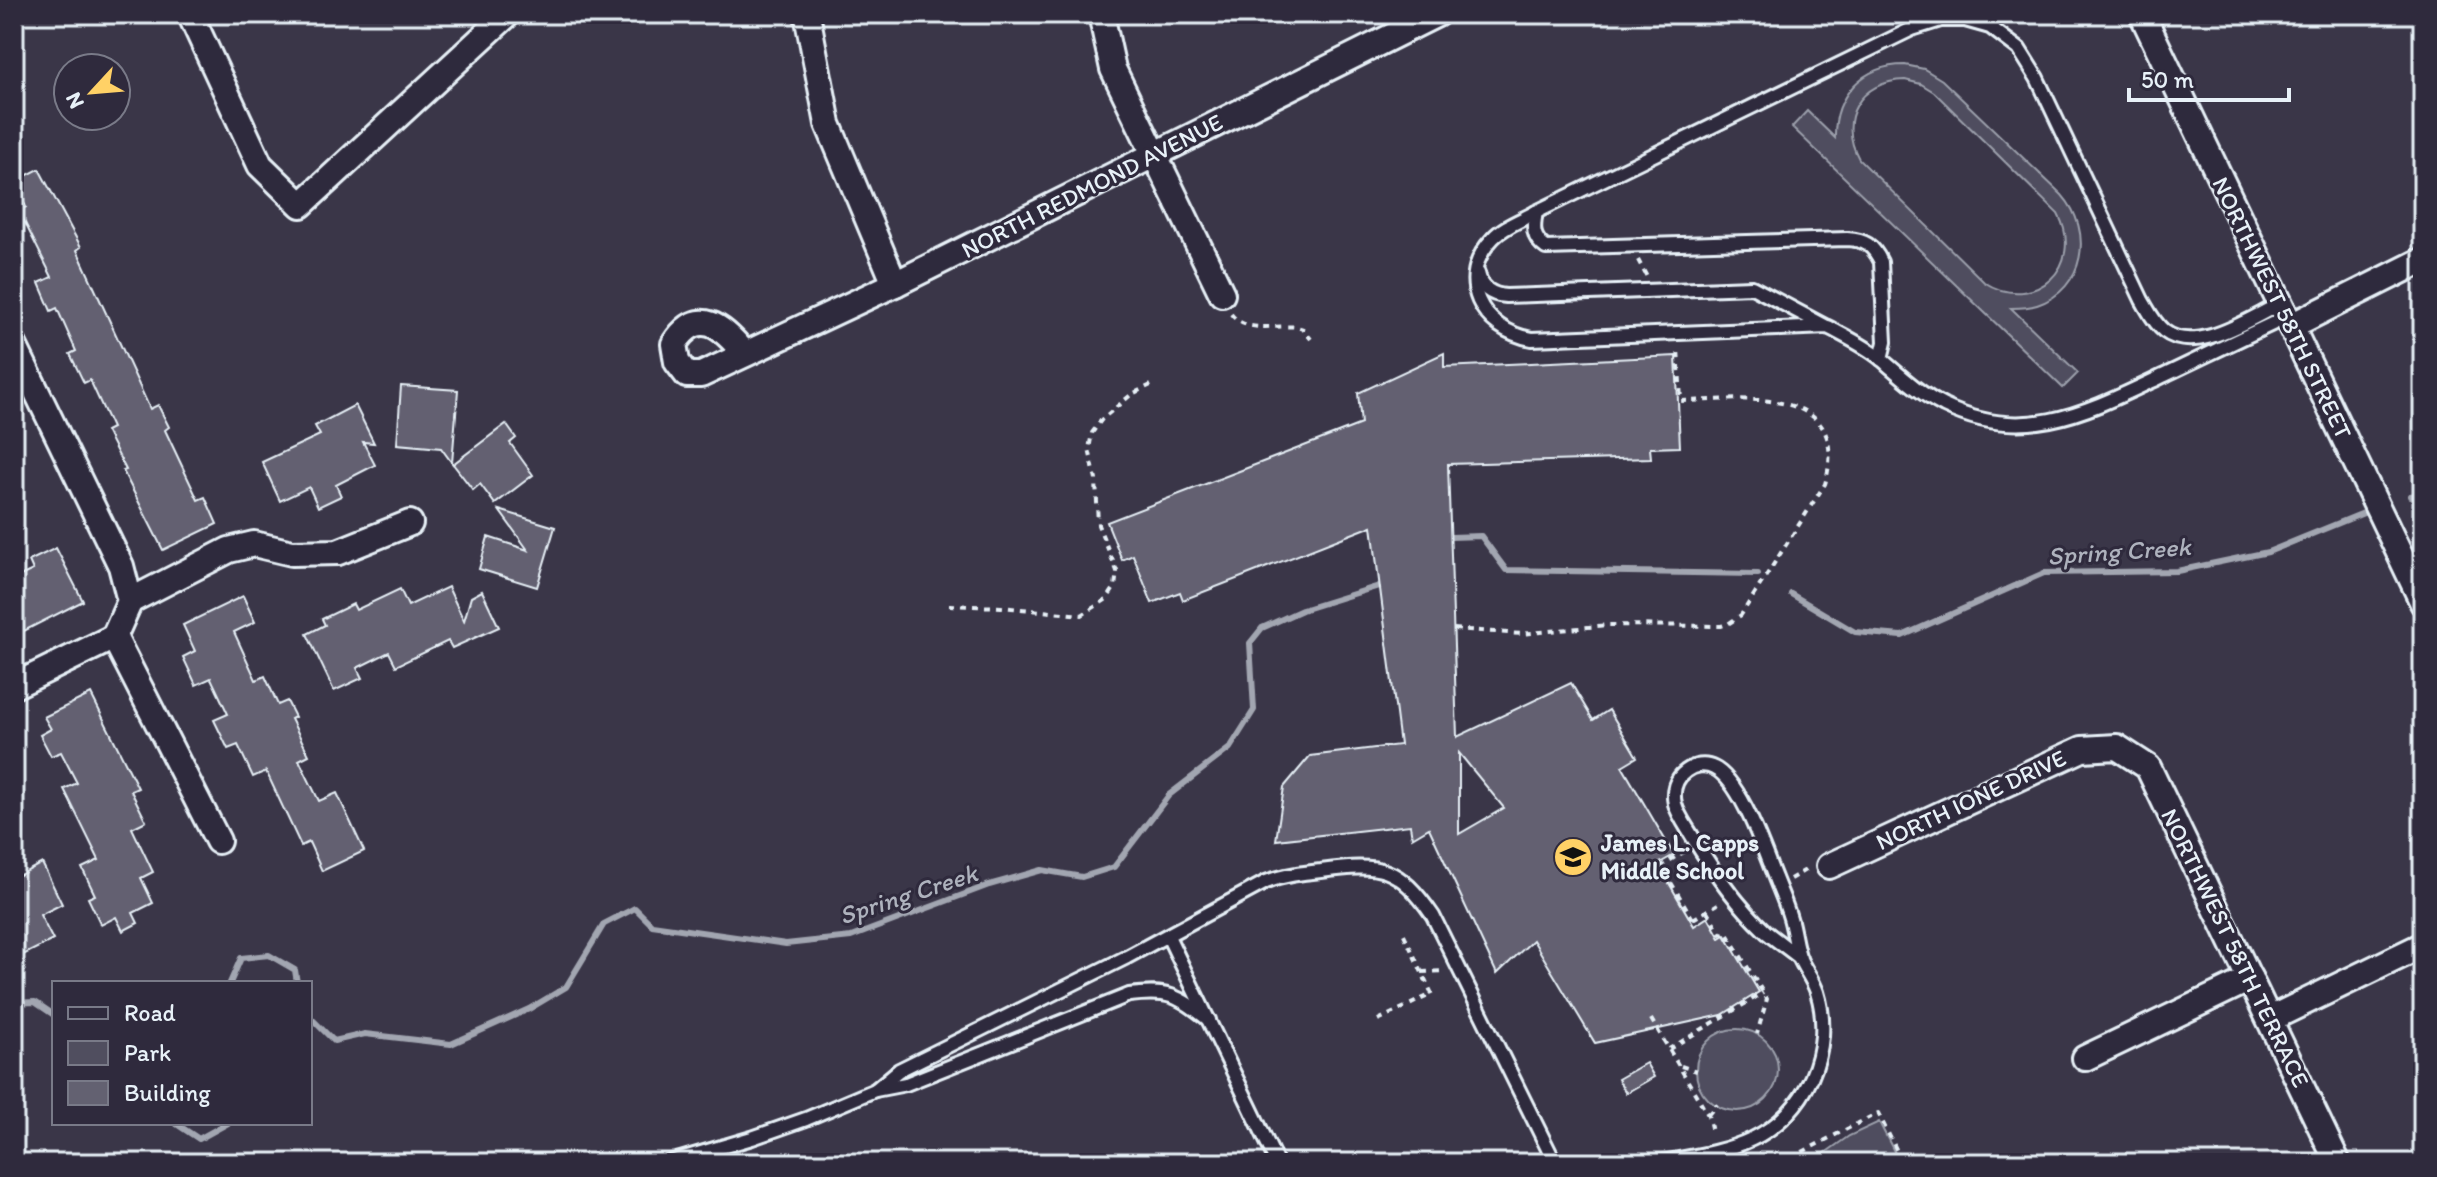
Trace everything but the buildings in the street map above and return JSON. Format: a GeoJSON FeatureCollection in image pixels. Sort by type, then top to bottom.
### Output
{"type":"FeatureCollection","features":[{"type":"Feature","properties":{"kind":"street"},"geometry":{"type":"LineString","coordinates":[[190,14],[260,165],[301,205],[508,14]]}},
{"type":"Feature","properties":{"kind":"street"},"geometry":{"type":"LineString","coordinates":[[807,14],[828,124],[895,284]]}},
{"type":"Feature","properties":{"kind":"street"},"geometry":{"type":"LineString","coordinates":[[1101,14],[1113,69],[1222,294]]}},
{"type":"Feature","properties":{"kind":"street","name":"NORTH REDMOND AVENUE"},"geometry":{"type":"LineString","coordinates":[[745,354],[895,284],[1437,14]]}},
{"type":"Feature","properties":{"kind":"street","name":"NORTHWEST 58TH STREET"},"geometry":{"type":"LineString","coordinates":[[2142,14],[2423,603]]}},
{"type":"Feature","properties":{"kind":"street"},"geometry":{"type":"LineString","coordinates":[[2286,316],[2423,260]]}},
{"type":"Feature","properties":{"kind":"street"},"geometry":{"type":"LineString","coordinates":[[14,345],[121,566],[130,601],[114,637],[14,686]]}},
{"type":"Feature","properties":{"kind":"street"},"geometry":{"type":"LineString","coordinates":[[130,601],[229,550],[254,544],[292,553],[338,552],[410,523]]}},
{"type":"Feature","properties":{"kind":"street"},"geometry":{"type":"LineString","coordinates":[[114,637],[218,841]]}},
{"type":"Feature","properties":{"kind":"street","name":"NORTH IONE DRIVE"},"geometry":{"type":"LineString","coordinates":[[1829,866],[2082,749],[2117,747]]}},
{"type":"Feature","properties":{"kind":"street","name":"NORTHWEST 58TH TERRACE"},"geometry":{"type":"LineString","coordinates":[[2117,747],[2148,767],[2338,1163]]}},
{"type":"Feature","properties":{"kind":"street"},"geometry":{"type":"LineString","coordinates":[[2270,1019],[2423,945]]}},
{"type":"Feature","properties":{"kind":"street"},"geometry":{"type":"LineString","coordinates":[[2085,1058],[2250,979]]}},
{"type":"Feature","properties":{"kind":"lane"},"geometry":{"type":"LineString","coordinates":[[1828,327],[1532,339],[1503,330],[1484,310],[1473,281],[1476,266],[1494,237],[1536,212],[1912,29],[1941,20],[1965,20],[1990,27],[2019,49],[2037,78],[2142,300],[2163,330],[2180,339],[2202,339],[2286,316]]}},
{"type":"Feature","properties":{"kind":"lane"},"geometry":{"type":"LineString","coordinates":[[1536,212],[1535,238],[1546,248],[1861,240],[1869,244],[1881,262],[1885,342],[1881,359]]}},
{"type":"Feature","properties":{"kind":"lane"},"geometry":{"type":"LineString","coordinates":[[1476,266],[1483,286],[1497,295],[1506,296],[1752,287],[1865,347],[1925,396],[1963,414],[2010,423],[2040,422],[2087,411],[2286,316]]}},
{"type":"Feature","properties":{"kind":"lane"},"geometry":{"type":"LineString","coordinates":[[1657,1163],[1748,1141],[1766,1132],[1798,1103],[1815,1070],[1822,1030],[1817,992],[1800,958],[1790,917],[1755,826],[1722,773],[1701,765],[1688,769],[1678,778],[1674,789],[1675,804],[1697,844],[1734,898],[1766,931],[1800,958]]}},
{"type":"Feature","properties":{"kind":"lane"},"geometry":{"type":"LineString","coordinates":[[875,1090],[899,1070],[1277,878],[1370,866],[1403,880],[1433,916],[1555,1163]]}},
{"type":"Feature","properties":{"kind":"lane"},"geometry":{"type":"LineString","coordinates":[[1168,936],[1277,1163]]}},
{"type":"Feature","properties":{"kind":"lane"},"geometry":{"type":"LineString","coordinates":[[667,1163],[766,1133],[875,1090],[906,1084],[1129,995],[1159,992],[1183,999],[1209,1020]]}},
{"type":"Feature","properties":{"kind":"path"},"geometry":{"type":"LineString","coordinates":[[1222,294],[1231,315],[1239,323],[1297,327],[1311,339]]}},
{"type":"Feature","properties":{"kind":"path"},"geometry":{"type":"LineString","coordinates":[[1454,629],[1522,634],[1607,625],[1721,626],[1741,615],[1825,484],[1830,451],[1816,420],[1790,404],[1759,400],[1681,401],[1678,346]]}},
{"type":"Feature","properties":{"kind":"path"},"geometry":{"type":"LineString","coordinates":[[949,605],[1082,615],[1107,599],[1115,587],[1117,571],[1098,525],[1096,480],[1089,449],[1092,433],[1102,419],[1132,394],[1151,385]]}},
{"type":"Feature","properties":{"kind":"path"},"geometry":{"type":"LineString","coordinates":[[1697,844],[1661,866],[1692,920],[1718,904]]}},
{"type":"Feature","properties":{"kind":"path"},"geometry":{"type":"LineString","coordinates":[[1707,911],[1721,934],[1726,932],[1767,999],[1757,1034]]}},
{"type":"Feature","properties":{"kind":"path"},"geometry":{"type":"LineString","coordinates":[[1378,1020],[1432,994],[1402,930]]}},
{"type":"Feature","properties":{"kind":"path"},"geometry":{"type":"LineString","coordinates":[[1422,972],[1446,972]]}},
{"type":"Feature","properties":{"kind":"path"},"geometry":{"type":"LineString","coordinates":[[1669,1049],[1763,993]]}},
{"type":"Feature","properties":{"kind":"path"},"geometry":{"type":"LineString","coordinates":[[1651,1019],[1708,1115],[1712,1132]]}},
{"type":"Feature","properties":{"kind":"path"},"geometry":{"type":"LineString","coordinates":[[1679,1065],[1697,1071]]}},
{"type":"Feature","properties":{"kind":"path"},"geometry":{"type":"LineString","coordinates":[[1708,1115],[1717,1104]]}},
{"type":"Feature","properties":{"kind":"path"},"geometry":{"type":"LineString","coordinates":[[1781,1163],[1878,1113],[1903,1163]]}},
{"type":"Feature","properties":{"kind":"green space"},"geometry":{"type":"Polygon","coordinates":[[[1890,66],[1924,69],[1942,80],[2062,195],[2072,209],[2081,241],[2080,258],[2066,286],[2053,297],[2034,306],[2011,308],[2078,373],[2063,388],[1792,127],[1807,111],[1835,138],[1839,109],[1845,96],[1864,77],[1890,66]],[[1905,80],[1889,82],[1865,95],[1852,117],[1853,144],[1859,159],[1984,282],[2003,290],[2021,292],[2037,288],[2050,280],[2060,267],[2065,251],[2065,233],[2058,214],[1934,92],[1921,84],[1905,80]]]}},
{"type":"Feature","properties":{"kind":"green space"},"geometry":{"type":"Polygon","coordinates":[[[1737,1029],[1753,1032],[1766,1041],[1775,1054],[1778,1070],[1775,1086],[1766,1099],[1753,1108],[1737,1111],[1721,1108],[1708,1099],[1699,1086],[1696,1070],[1699,1054],[1708,1041],[1721,1032],[1737,1029]]]}},
{"type":"Feature","properties":{"kind":"green space"},"geometry":{"type":"Polygon","coordinates":[[[1879,1122],[1900,1163],[1811,1163],[1849,1136],[1879,1122]]]}},
{"type":"Feature","properties":{"kind":"waterway","name":"Spring Creek"},"geometry":{"type":"LineString","coordinates":[[2410,496],[2423,494]]}},
{"type":"Feature","properties":{"kind":"waterway","name":"Spring Creek"},"geometry":{"type":"LineString","coordinates":[[1791,594],[1855,632],[1902,636],[2044,573],[2177,571],[2268,552],[2366,512]]}},
{"type":"Feature","properties":{"kind":"waterway","name":"Spring Creek"},"geometry":{"type":"LineString","coordinates":[[1451,537],[1481,536],[1506,570],[1758,574]]}},
{"type":"Feature","properties":{"kind":"waterway","name":"Spring Creek"},"geometry":{"type":"LineString","coordinates":[[312,1019],[334,1041],[365,1034],[451,1044],[529,1009],[566,987],[604,924],[635,908],[652,925],[786,944],[851,937],[989,885],[1042,870],[1082,877],[1114,867],[1169,795],[1230,748],[1254,710],[1250,643],[1262,628],[1302,610],[1379,586]]}},
{"type":"Feature","properties":{"kind":"waterway","name":"Spring Creek"},"geometry":{"type":"LineString","coordinates":[[231,981],[241,958],[269,955],[295,970],[297,981]]}},
{"type":"Feature","properties":{"kind":"waterway","name":"Spring Creek"},"geometry":{"type":"LineString","coordinates":[[14,1003],[35,1002],[52,1014]]}},
{"type":"Feature","properties":{"kind":"waterway","name":"Spring Creek"},"geometry":{"type":"LineString","coordinates":[[178,1125],[199,1139],[224,1125]]}},
{"type":"Feature","properties":{"kind":"place","name":"James L. Capps Middle School"},"geometry":{"type":"Point","coordinates":[1573,857]}}]}
